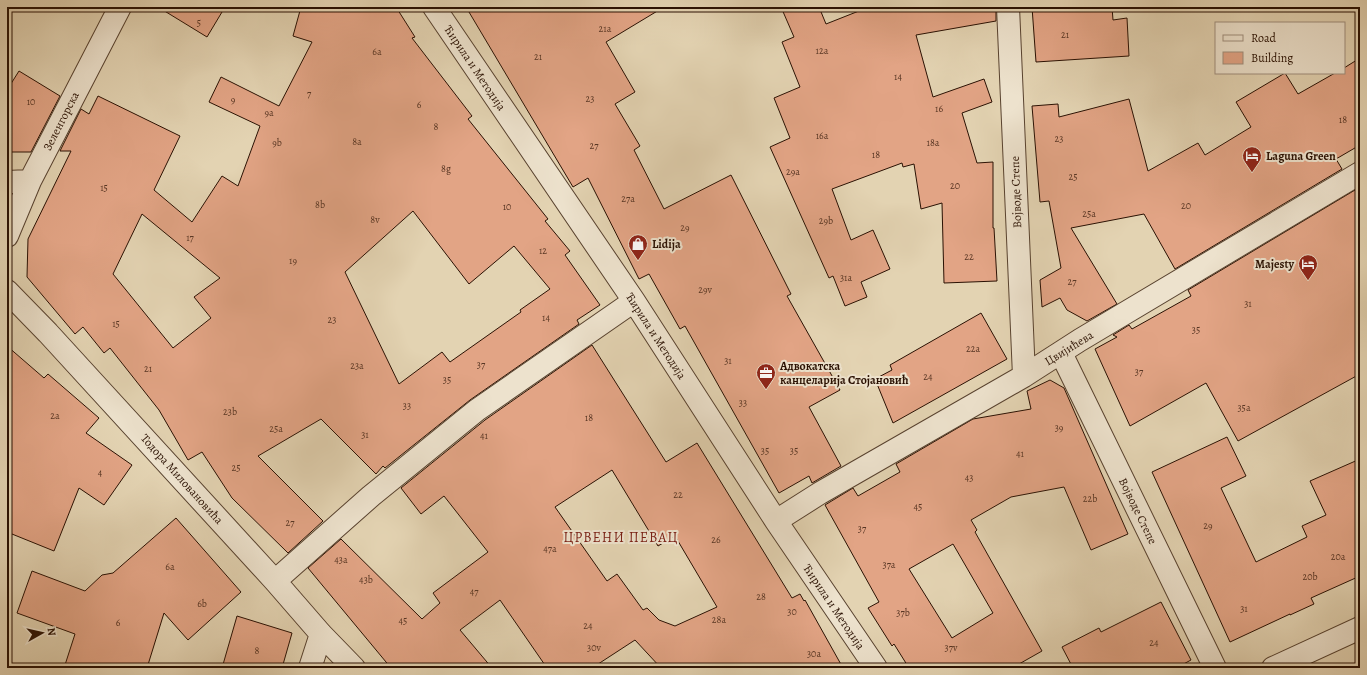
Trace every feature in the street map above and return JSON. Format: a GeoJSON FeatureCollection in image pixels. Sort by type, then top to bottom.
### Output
{"type":"FeatureCollection","features":[{"type":"Feature","properties":{"kind":"street","name":"Зеленгорска"},"geometry":{"type":"LineString","coordinates":[[7,236],[30,181],[120,7]]}},
{"type":"Feature","properties":{"kind":"street","name":"Ћирила и Методија"},"geometry":{"type":"LineString","coordinates":[[434,7],[634,301],[776,521],[876,668]]}},
{"type":"Feature","properties":{"kind":"street","name":"Војводе Степе"},"geometry":{"type":"LineString","coordinates":[[1008,7],[1024,376]]}},
{"type":"Feature","properties":{"kind":"street","name":"Цвијићева"},"geometry":{"type":"LineString","coordinates":[[776,521],[820,493],[1061,354],[1080,340],[1360,173]]}},
{"type":"Feature","properties":{"kind":"street"},"geometry":{"type":"LineString","coordinates":[[7,182],[30,181]]}},
{"type":"Feature","properties":{"kind":"street","name":"Тодора Миловановића"},"geometry":{"type":"LineString","coordinates":[[7,291],[48,333],[275,581],[321,634],[354,668]]}},
{"type":"Feature","properties":{"kind":"street"},"geometry":{"type":"LineString","coordinates":[[275,581],[371,496],[477,410],[634,301]]}},
{"type":"Feature","properties":{"kind":"street","name":"Војводе Степе"},"geometry":{"type":"LineString","coordinates":[[1061,354],[1215,668]]}},
{"type":"Feature","properties":{"kind":"street"},"geometry":{"type":"LineString","coordinates":[[1273,668],[1360,628]]}},
{"type":"Feature","properties":{"kind":"street"},"geometry":{"type":"LineString","coordinates":[[310,668],[321,634]]}},
{"type":"Feature","properties":{"kind":"building"},"geometry":{"type":"Polygon","coordinates":[[[158,7],[225,7],[207,37],[158,7]]]}},
{"type":"Feature","properties":{"kind":"building"},"geometry":{"type":"Polygon","coordinates":[[[301,7],[396,7],[415,37],[412,38],[472,116],[468,119],[548,219],[545,221],[570,251],[565,255],[600,305],[577,320],[579,324],[470,400],[385,468],[383,466],[376,474],[321,419],[258,456],[323,521],[288,553],[232,498],[202,452],[188,460],[159,410],[110,348],[104,353],[83,327],[75,334],[27,277],[28,239],[71,151],[60,151],[81,109],[89,114],[98,96],[180,136],[154,190],[192,222],[222,176],[238,186],[260,126],[209,102],[221,77],[279,106],[312,42],[293,36],[301,7]],[[413,211],[345,272],[399,384],[442,352],[450,362],[521,312],[520,310],[550,289],[514,246],[469,284],[413,211]],[[142,214],[113,274],[173,348],[211,318],[194,297],[220,278],[142,214]]]}},
{"type":"Feature","properties":{"kind":"building"},"geometry":{"type":"Polygon","coordinates":[[[466,7],[664,7],[606,42],[635,92],[615,104],[640,146],[634,150],[664,209],[731,175],[791,294],[787,296],[840,390],[809,407],[841,466],[812,483],[809,476],[779,493],[685,326],[680,329],[649,274],[639,279],[588,178],[573,187],[466,7]]]}},
{"type":"Feature","properties":{"kind":"building"},"geometry":{"type":"Polygon","coordinates":[[[781,7],[819,7],[826,24],[869,7],[996,7],[996,21],[916,35],[933,97],[984,79],[992,102],[962,113],[977,163],[993,162],[993,228],[997,281],[944,283],[942,203],[921,209],[914,164],[903,167],[902,163],[832,189],[851,240],[873,230],[890,269],[861,282],[867,297],[845,306],[833,276],[829,278],[770,147],[790,138],[774,98],[800,87],[782,42],[794,37],[781,7]]]}},
{"type":"Feature","properties":{"kind":"building"},"geometry":{"type":"Polygon","coordinates":[[[1032,7],[1112,7],[1113,20],[1127,18],[1129,56],[1036,62],[1032,7]]]}},
{"type":"Feature","properties":{"kind":"building"},"geometry":{"type":"Polygon","coordinates":[[[1360,58],[1360,145],[1336,159],[1342,169],[1175,269],[1144,214],[1071,228],[1117,304],[1087,321],[1067,310],[1060,298],[1042,307],[1040,280],[1061,268],[1049,201],[1040,202],[1032,106],[1058,104],[1059,117],[1129,99],[1148,171],[1198,143],[1205,155],[1251,127],[1236,102],[1283,74],[1286,74],[1298,94],[1333,74],[1345,74],[1345,67],[1360,58]]]}},
{"type":"Feature","properties":{"kind":"building"},"geometry":{"type":"Polygon","coordinates":[[[19,71],[60,96],[31,152],[7,152],[7,90],[19,71]]]}},
{"type":"Feature","properties":{"kind":"building"},"geometry":{"type":"Polygon","coordinates":[[[1355,190],[1360,199],[1360,374],[1238,441],[1206,383],[1130,426],[1095,349],[1117,337],[1113,335],[1129,325],[1132,329],[1191,296],[1188,290],[1355,190]]]}},
{"type":"Feature","properties":{"kind":"building"},"geometry":{"type":"Polygon","coordinates":[[[981,313],[1007,359],[893,423],[875,379],[892,370],[890,365],[981,313]]]}},
{"type":"Feature","properties":{"kind":"building"},"geometry":{"type":"Polygon","coordinates":[[[592,345],[666,462],[697,443],[792,598],[800,594],[804,601],[805,600],[843,668],[661,668],[635,640],[592,668],[547,668],[500,600],[460,630],[492,668],[391,668],[308,568],[341,539],[422,619],[440,603],[433,593],[488,552],[444,496],[421,514],[401,488],[485,420],[592,345]],[[612,470],[555,507],[607,581],[617,574],[643,610],[647,608],[659,620],[675,626],[717,607],[675,536],[658,546],[612,470]]]}},
{"type":"Feature","properties":{"kind":"building"},"geometry":{"type":"Polygon","coordinates":[[[7,346],[44,378],[48,374],[99,418],[86,433],[132,465],[104,505],[79,488],[54,551],[7,532],[7,346]]]}},
{"type":"Feature","properties":{"kind":"building"},"geometry":{"type":"Polygon","coordinates":[[[1050,380],[1064,388],[1128,534],[1091,550],[1064,487],[1011,497],[971,520],[977,530],[975,532],[1042,651],[1012,668],[909,668],[894,644],[892,646],[868,608],[879,602],[825,505],[853,488],[858,496],[900,472],[896,464],[973,419],[1031,409],[1027,391],[1050,380]],[[953,544],[909,569],[952,638],[993,613],[953,544]]]}},
{"type":"Feature","properties":{"kind":"building"},"geometry":{"type":"Polygon","coordinates":[[[1227,437],[1246,476],[1221,488],[1256,562],[1307,537],[1302,526],[1326,515],[1310,481],[1360,459],[1360,576],[1311,598],[1314,604],[1230,642],[1152,472],[1227,437]]]}},
{"type":"Feature","properties":{"kind":"building"},"geometry":{"type":"Polygon","coordinates":[[[176,518],[241,592],[188,640],[164,613],[147,668],[64,668],[75,634],[17,613],[32,571],[85,591],[102,575],[113,573],[176,518]]]}},
{"type":"Feature","properties":{"kind":"building"},"geometry":{"type":"Polygon","coordinates":[[[1161,602],[1191,660],[1176,668],[1073,668],[1062,647],[1099,628],[1101,632],[1161,602]]]}},
{"type":"Feature","properties":{"kind":"building"},"geometry":{"type":"Polygon","coordinates":[[[237,616],[292,633],[282,668],[222,668],[237,616]]]}},
{"type":"Feature","properties":{"kind":"place","name":"Laguna Green"},"geometry":{"type":"Point","coordinates":[1252,173]}},
{"type":"Feature","properties":{"kind":"place","name":"Lidija"},"geometry":{"type":"Point","coordinates":[638,261]}},
{"type":"Feature","properties":{"kind":"place","name":"Majesty"},"geometry":{"type":"Point","coordinates":[1308,281]}},
{"type":"Feature","properties":{"kind":"place","name":"Адвокатска канцеларија Стојановић"},"geometry":{"type":"Point","coordinates":[766,390]}},
{"type":"Feature","properties":{"kind":"district","name":"ЦРВЕНИ ПЕВАЦ"},"geometry":{"type":"Point","coordinates":[621,537]}}]}
